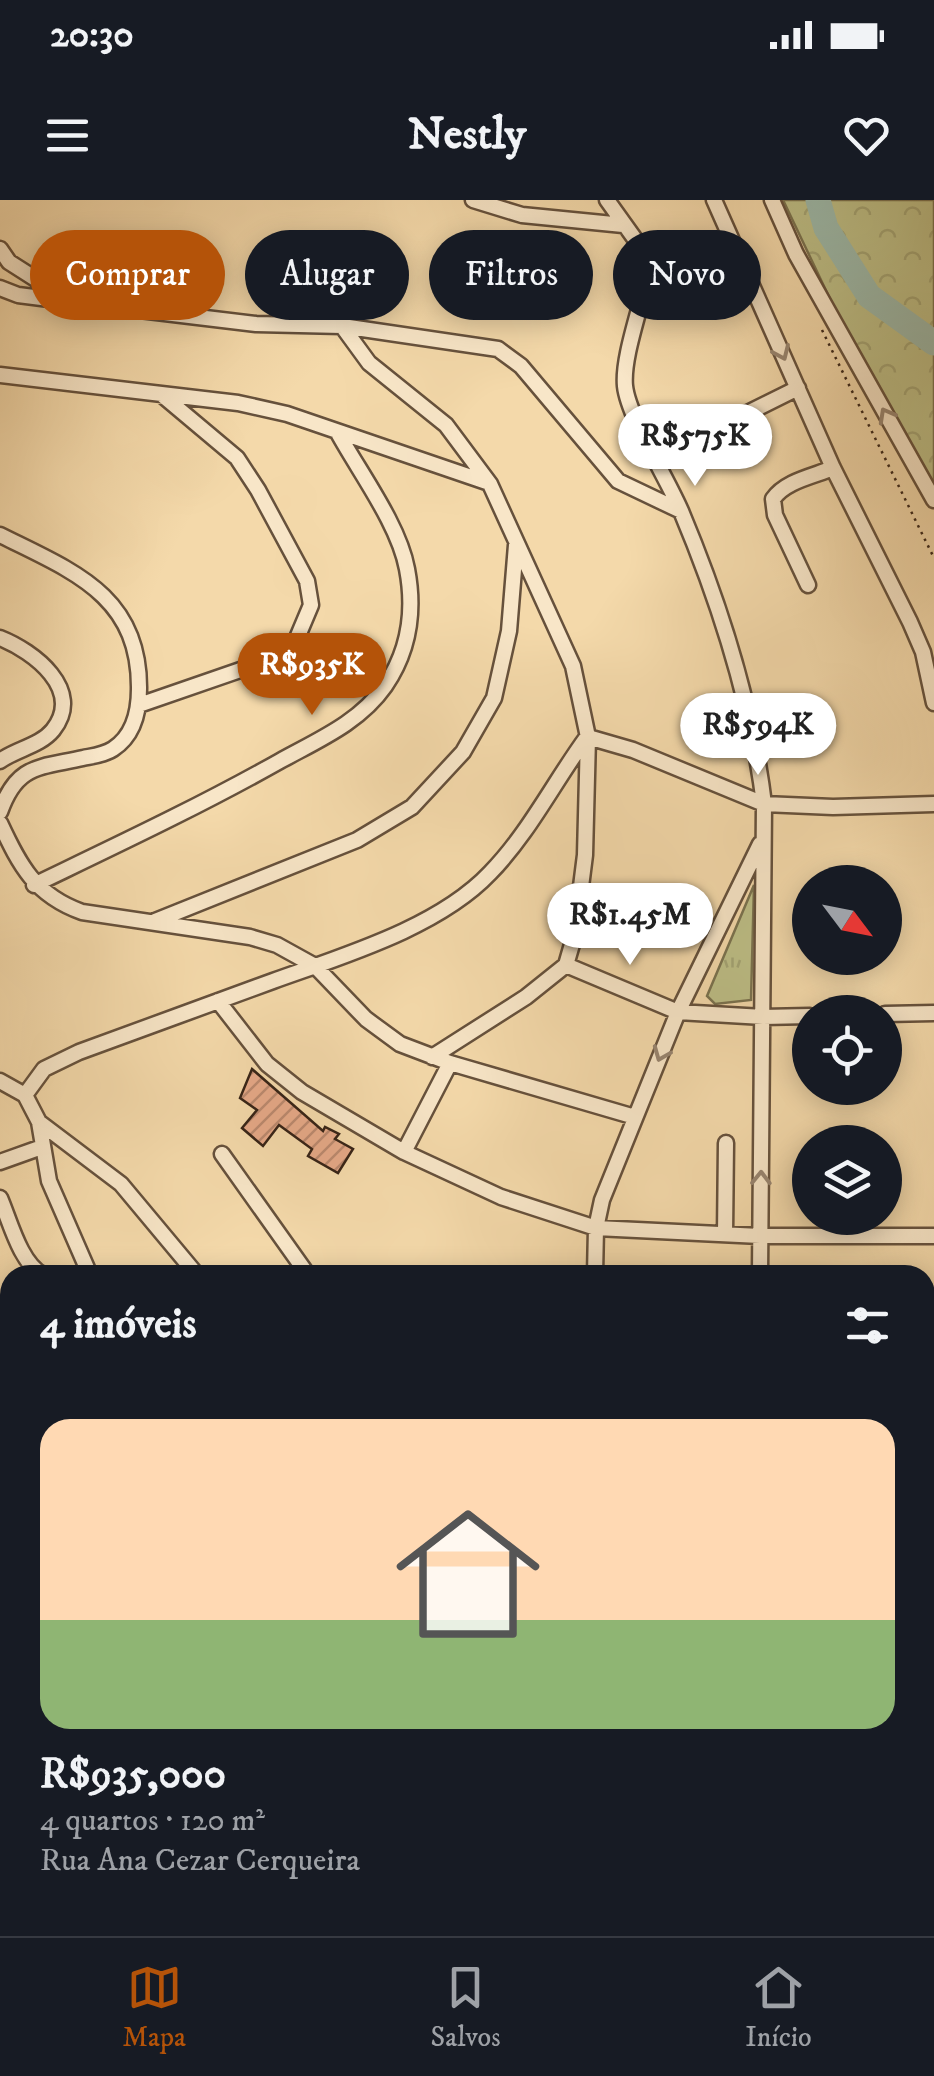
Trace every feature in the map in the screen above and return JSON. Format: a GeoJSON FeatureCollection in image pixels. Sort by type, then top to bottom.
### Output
{"type":"FeatureCollection","features":[{"type":"Feature","properties":{"kind":"street"},"geometry":{"type":"LineString","coordinates":[[473,200],[522,216],[623,225]]}},
{"type":"Feature","properties":{"kind":"street"},"geometry":{"type":"LineString","coordinates":[[607,200],[645,253],[649,267],[626,370],[627,396],[681,512],[725,632],[759,766],[764,804],[760,1265]]}},
{"type":"Feature","properties":{"kind":"street"},"geometry":{"type":"LineString","coordinates":[[714,200],[833,468],[910,622],[934,703]]}},
{"type":"Feature","properties":{"kind":"street"},"geometry":{"type":"LineString","coordinates":[[772,200],[796,254],[934,500]]}},
{"type":"Feature","properties":{"kind":"street"},"geometry":{"type":"LineString","coordinates":[[0,249],[9,262],[30,275]]}},
{"type":"Feature","properties":{"kind":"street"},"geometry":{"type":"LineString","coordinates":[[0,288],[30,297]]}},
{"type":"Feature","properties":{"kind":"street"},"geometry":{"type":"LineString","coordinates":[[223,320],[342,326],[498,349],[511,356],[618,481],[681,512]]}},
{"type":"Feature","properties":{"kind":"street"},"geometry":{"type":"LineString","coordinates":[[342,326],[369,362],[446,425],[490,484],[573,666],[588,737],[585,854],[575,934],[566,965],[526,997],[432,1057]]}},
{"type":"Feature","properties":{"kind":"street"},"geometry":{"type":"LineString","coordinates":[[0,375],[238,402],[287,414],[490,484]]}},
{"type":"Feature","properties":{"kind":"street"},"geometry":{"type":"LineString","coordinates":[[684,444],[798,388]]}},
{"type":"Feature","properties":{"kind":"street"},"geometry":{"type":"LineString","coordinates":[[139,704],[275,658],[295,643],[311,605],[308,581],[237,458],[162,394]]}},
{"type":"Feature","properties":{"kind":"street"},"geometry":{"type":"LineString","coordinates":[[34,885],[204,804],[354,720],[385,686],[406,646],[411,610],[407,566],[387,520],[338,433]]}},
{"type":"Feature","properties":{"kind":"street"},"geometry":{"type":"LineString","coordinates":[[808,586],[775,514],[773,499],[789,485],[833,468]]}},
{"type":"Feature","properties":{"kind":"street"},"geometry":{"type":"LineString","coordinates":[[0,535],[85,577],[104,593],[127,626],[139,664],[139,704],[122,742],[109,753],[34,769],[18,778],[0,812]]}},
{"type":"Feature","properties":{"kind":"street"},"geometry":{"type":"LineString","coordinates":[[154,921],[357,840],[412,806],[463,752],[494,698],[509,632],[516,544]]}},
{"type":"Feature","properties":{"kind":"street"},"geometry":{"type":"LineString","coordinates":[[0,638],[41,661],[56,681],[64,702],[61,718],[52,732],[0,761]]}},
{"type":"Feature","properties":{"kind":"street"},"geometry":{"type":"LineString","coordinates":[[588,737],[634,750],[764,804],[934,804]]}},
{"type":"Feature","properties":{"kind":"street"},"geometry":{"type":"LineString","coordinates":[[26,1095],[44,1069],[79,1052],[315,966],[407,928],[460,899],[488,875],[522,835],[588,737]]}},
{"type":"Feature","properties":{"kind":"street"},"geometry":{"type":"LineString","coordinates":[[0,823],[34,885],[60,904],[82,912],[250,937],[277,945],[315,966],[366,1019],[400,1044],[450,1064],[634,1117]]}},
{"type":"Feature","properties":{"kind":"street"},"geometry":{"type":"LineString","coordinates":[[595,1265],[596,1228],[602,1200],[634,1117],[678,1012],[762,839]]}},
{"type":"Feature","properties":{"kind":"street"},"geometry":{"type":"LineString","coordinates":[[744,881],[762,886]]}},
{"type":"Feature","properties":{"kind":"street"},"geometry":{"type":"LineString","coordinates":[[566,965],[678,1012],[792,1016]]}},
{"type":"Feature","properties":{"kind":"street"},"geometry":{"type":"LineString","coordinates":[[218,1001],[267,1064],[338,1115],[404,1152],[501,1197],[596,1228],[760,1236],[934,1236]]}},
{"type":"Feature","properties":{"kind":"street"},"geometry":{"type":"LineString","coordinates":[[902,1014],[934,1013]]}},
{"type":"Feature","properties":{"kind":"street"},"geometry":{"type":"LineString","coordinates":[[404,1152],[450,1064]]}},
{"type":"Feature","properties":{"kind":"street"},"geometry":{"type":"LineString","coordinates":[[0,1081],[26,1095],[39,1122],[48,1182],[85,1265]]}},
{"type":"Feature","properties":{"kind":"street"},"geometry":{"type":"LineString","coordinates":[[39,1122],[121,1184],[189,1265]]}},
{"type":"Feature","properties":{"kind":"street"},"geometry":{"type":"LineString","coordinates":[[725,1234],[726,1143]]}},
{"type":"Feature","properties":{"kind":"street"},"geometry":{"type":"LineString","coordinates":[[0,1162],[42,1147]]}},
{"type":"Feature","properties":{"kind":"street"},"geometry":{"type":"LineString","coordinates":[[222,1154],[301,1265]]}},
{"type":"Feature","properties":{"kind":"street"},"geometry":{"type":"LineString","coordinates":[[0,1198],[31,1265]]}},
{"type":"Feature","properties":{"kind":"path"},"geometry":{"type":"LineString","coordinates":[[817,321],[934,558]]}},
{"type":"Feature","properties":{"kind":"green space"},"geometry":{"type":"Polygon","coordinates":[[[783,200],[934,200],[934,490],[887,419],[783,200]]]}},
{"type":"Feature","properties":{"kind":"green space"},"geometry":{"type":"Polygon","coordinates":[[[754,885],[751,1000],[715,1004],[707,996],[754,885]]]}},
{"type":"Feature","properties":{"kind":"building"},"geometry":{"type":"Polygon","coordinates":[[[252,1069],[323,1131],[325,1127],[339,1134],[335,1139],[353,1149],[338,1173],[308,1156],[312,1149],[279,1125],[263,1146],[242,1128],[257,1110],[240,1098],[252,1069]]]}},
{"type":"Feature","properties":{"kind":"waterway"},"geometry":{"type":"LineString","coordinates":[[818,200],[826,228],[869,296],[934,343]]}}]}
